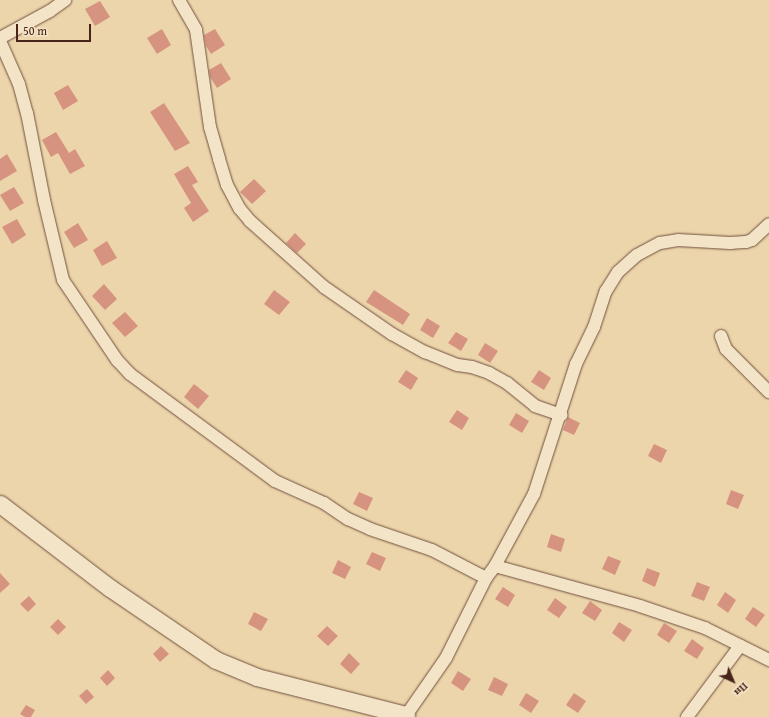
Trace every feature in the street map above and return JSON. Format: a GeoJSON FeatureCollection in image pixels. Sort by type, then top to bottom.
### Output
{"type":"FeatureCollection","features":[{"type":"Feature","properties":{"kind":"street"},"geometry":{"type":"LineString","coordinates":[[0,38],[50,11],[65,0]]}},
{"type":"Feature","properties":{"kind":"street"},"geometry":{"type":"LineString","coordinates":[[179,0],[196,30],[209,120],[227,185],[240,209],[250,221],[324,287],[392,334],[426,352],[458,365],[472,367],[489,373],[507,383],[535,406],[561,415]]}},
{"type":"Feature","properties":{"kind":"street"},"geometry":{"type":"LineString","coordinates":[[0,41],[19,84],[27,113],[44,200],[63,280],[117,360],[135,378],[203,426],[275,481],[324,503],[348,519],[370,529],[432,550],[486,578]]}},
{"type":"Feature","properties":{"kind":"street"},"geometry":{"type":"LineString","coordinates":[[0,504],[110,588],[216,660],[257,677],[408,716],[446,658],[486,578],[495,566],[534,494],[561,415],[576,364],[594,327],[606,291],[618,272],[637,255],[660,243],[684,240],[730,243],[746,242],[752,240],[769,224]]}},
{"type":"Feature","properties":{"kind":"street"},"geometry":{"type":"LineString","coordinates":[[721,336],[726,348],[769,392]]}},
{"type":"Feature","properties":{"kind":"street"},"geometry":{"type":"LineString","coordinates":[[495,566],[640,606],[705,628],[769,660]]}},
{"type":"Feature","properties":{"kind":"street"},"geometry":{"type":"LineString","coordinates":[[687,717],[740,646]]}},
{"type":"Feature","properties":{"kind":"building"},"geometry":{"type":"Polygon","coordinates":[[[100,1],[110,17],[95,26],[85,9],[100,1]]]}},
{"type":"Feature","properties":{"kind":"building"},"geometry":{"type":"Polygon","coordinates":[[[162,29],[171,45],[157,54],[147,38],[162,29]]]}},
{"type":"Feature","properties":{"kind":"building"},"geometry":{"type":"Polygon","coordinates":[[[215,29],[225,45],[211,54],[206,46],[204,35],[215,29]]]}},
{"type":"Feature","properties":{"kind":"building"},"geometry":{"type":"Polygon","coordinates":[[[221,63],[231,79],[217,88],[210,77],[209,70],[221,63]]]}},
{"type":"Feature","properties":{"kind":"building"},"geometry":{"type":"Polygon","coordinates":[[[68,85],[78,101],[63,110],[54,93],[68,85]]]}},
{"type":"Feature","properties":{"kind":"building"},"geometry":{"type":"Polygon","coordinates":[[[164,103],[190,143],[175,151],[150,112],[164,103]]]}},
{"type":"Feature","properties":{"kind":"building"},"geometry":{"type":"Polygon","coordinates":[[[56,132],[69,153],[75,149],[85,166],[70,174],[58,153],[51,157],[42,140],[56,132]]]}},
{"type":"Feature","properties":{"kind":"building"},"geometry":{"type":"Polygon","coordinates":[[[7,154],[17,171],[0,181],[0,159],[7,154]]]}},
{"type":"Feature","properties":{"kind":"building"},"geometry":{"type":"Polygon","coordinates":[[[188,166],[198,182],[192,185],[209,211],[193,222],[184,208],[191,203],[174,174],[188,166]]]}},
{"type":"Feature","properties":{"kind":"building"},"geometry":{"type":"Polygon","coordinates":[[[254,179],[266,191],[252,204],[240,192],[254,179]]]}},
{"type":"Feature","properties":{"kind":"building"},"geometry":{"type":"Polygon","coordinates":[[[14,187],[24,203],[10,211],[0,195],[14,187]]]}},
{"type":"Feature","properties":{"kind":"building"},"geometry":{"type":"Polygon","coordinates":[[[17,219],[26,235],[12,244],[2,227],[17,219]]]}},
{"type":"Feature","properties":{"kind":"building"},"geometry":{"type":"Polygon","coordinates":[[[78,223],[88,240],[74,248],[64,232],[78,223]]]}},
{"type":"Feature","properties":{"kind":"building"},"geometry":{"type":"Polygon","coordinates":[[[295,233],[306,244],[297,253],[286,243],[295,233]]]}},
{"type":"Feature","properties":{"kind":"building"},"geometry":{"type":"Polygon","coordinates":[[[107,241],[117,258],[102,266],[93,250],[107,241]]]}},
{"type":"Feature","properties":{"kind":"building"},"geometry":{"type":"Polygon","coordinates":[[[104,284],[117,299],[105,310],[92,296],[104,284]]]}},
{"type":"Feature","properties":{"kind":"building"},"geometry":{"type":"Polygon","coordinates":[[[274,290],[290,302],[279,315],[264,304],[274,290]]]}},
{"type":"Feature","properties":{"kind":"building"},"geometry":{"type":"Polygon","coordinates":[[[374,290],[410,314],[403,325],[366,302],[374,290]]]}},
{"type":"Feature","properties":{"kind":"building"},"geometry":{"type":"Polygon","coordinates":[[[125,312],[138,326],[125,337],[112,323],[125,312]]]}},
{"type":"Feature","properties":{"kind":"building"},"geometry":{"type":"Polygon","coordinates":[[[427,318],[440,326],[433,338],[420,330],[427,318]]]}},
{"type":"Feature","properties":{"kind":"building"},"geometry":{"type":"Polygon","coordinates":[[[456,332],[468,339],[461,351],[448,343],[456,332]]]}},
{"type":"Feature","properties":{"kind":"building"},"geometry":{"type":"Polygon","coordinates":[[[485,343],[498,351],[490,363],[478,355],[485,343]]]}},
{"type":"Feature","properties":{"kind":"building"},"geometry":{"type":"Polygon","coordinates":[[[406,370],[418,378],[411,390],[398,382],[406,370]]]}},
{"type":"Feature","properties":{"kind":"building"},"geometry":{"type":"Polygon","coordinates":[[[539,370],[551,378],[544,390],[531,382],[539,370]]]}},
{"type":"Feature","properties":{"kind":"building"},"geometry":{"type":"Polygon","coordinates":[[[194,384],[209,396],[198,409],[184,397],[194,384]]]}},
{"type":"Feature","properties":{"kind":"building"},"geometry":{"type":"Polygon","coordinates":[[[457,410],[469,418],[462,430],[449,422],[457,410]]]}},
{"type":"Feature","properties":{"kind":"building"},"geometry":{"type":"Polygon","coordinates":[[[516,413],[529,421],[522,433],[509,425],[516,413]]]}},
{"type":"Feature","properties":{"kind":"building"},"geometry":{"type":"Polygon","coordinates":[[[568,417],[580,423],[574,435],[563,430],[568,417]]]}},
{"type":"Feature","properties":{"kind":"building"},"geometry":{"type":"Polygon","coordinates":[[[654,444],[667,450],[661,463],[648,456],[654,444]]]}},
{"type":"Feature","properties":{"kind":"building"},"geometry":{"type":"Polygon","coordinates":[[[731,490],[744,495],[738,509],[726,504],[731,490]]]}},
{"type":"Feature","properties":{"kind":"building"},"geometry":{"type":"Polygon","coordinates":[[[359,492],[373,498],[367,511],[353,504],[359,492]]]}},
{"type":"Feature","properties":{"kind":"building"},"geometry":{"type":"Polygon","coordinates":[[[551,534],[565,539],[561,552],[547,547],[551,534]]]}},
{"type":"Feature","properties":{"kind":"building"},"geometry":{"type":"Polygon","coordinates":[[[372,552],[386,558],[380,571],[366,564],[372,552]]]}},
{"type":"Feature","properties":{"kind":"building"},"geometry":{"type":"Polygon","coordinates":[[[608,556],[621,561],[615,575],[602,569],[608,556]]]}},
{"type":"Feature","properties":{"kind":"building"},"geometry":{"type":"Polygon","coordinates":[[[338,560],[351,567],[345,579],[332,573],[338,560]]]}},
{"type":"Feature","properties":{"kind":"building"},"geometry":{"type":"Polygon","coordinates":[[[647,568],[660,573],[655,587],[642,581],[647,568]]]}},
{"type":"Feature","properties":{"kind":"building"},"geometry":{"type":"Polygon","coordinates":[[[0,573],[10,584],[0,593],[0,573]]]}},
{"type":"Feature","properties":{"kind":"building"},"geometry":{"type":"Polygon","coordinates":[[[697,582],[710,587],[704,601],[691,596],[697,582]]]}},
{"type":"Feature","properties":{"kind":"building"},"geometry":{"type":"Polygon","coordinates":[[[503,587],[515,595],[508,607],[495,599],[503,587]]]}},
{"type":"Feature","properties":{"kind":"building"},"geometry":{"type":"Polygon","coordinates":[[[725,592],[736,600],[728,613],[717,605],[725,592]]]}},
{"type":"Feature","properties":{"kind":"building"},"geometry":{"type":"Polygon","coordinates":[[[29,596],[36,604],[28,612],[20,604],[29,596]]]}},
{"type":"Feature","properties":{"kind":"building"},"geometry":{"type":"Polygon","coordinates":[[[555,598],[567,607],[559,618],[547,610],[555,598]]]}},
{"type":"Feature","properties":{"kind":"building"},"geometry":{"type":"Polygon","coordinates":[[[590,601],[602,610],[595,621],[582,613],[590,601]]]}},
{"type":"Feature","properties":{"kind":"building"},"geometry":{"type":"Polygon","coordinates":[[[753,607],[765,615],[756,627],[745,619],[753,607]]]}},
{"type":"Feature","properties":{"kind":"building"},"geometry":{"type":"Polygon","coordinates":[[[254,612],[268,619],[261,631],[248,624],[254,612]]]}},
{"type":"Feature","properties":{"kind":"building"},"geometry":{"type":"Polygon","coordinates":[[[58,619],[66,627],[58,635],[50,627],[58,619]]]}},
{"type":"Feature","properties":{"kind":"building"},"geometry":{"type":"Polygon","coordinates":[[[619,622],[632,630],[624,642],[612,633],[619,622]]]}},
{"type":"Feature","properties":{"kind":"building"},"geometry":{"type":"Polygon","coordinates":[[[664,623],[677,631],[669,643],[657,635],[664,623]]]}},
{"type":"Feature","properties":{"kind":"building"},"geometry":{"type":"Polygon","coordinates":[[[327,626],[338,636],[328,646],[317,636],[327,626]]]}},
{"type":"Feature","properties":{"kind":"building"},"geometry":{"type":"Polygon","coordinates":[[[692,639],[704,648],[697,659],[684,651],[692,639]]]}},
{"type":"Feature","properties":{"kind":"building"},"geometry":{"type":"Polygon","coordinates":[[[161,646],[169,654],[160,662],[153,654],[161,646]]]}},
{"type":"Feature","properties":{"kind":"building"},"geometry":{"type":"Polygon","coordinates":[[[349,653],[360,664],[351,674],[340,664],[349,653]]]}},
{"type":"Feature","properties":{"kind":"building"},"geometry":{"type":"Polygon","coordinates":[[[108,670],[115,678],[107,686],[100,678],[108,670]]]}},
{"type":"Feature","properties":{"kind":"building"},"geometry":{"type":"Polygon","coordinates":[[[458,671],[471,679],[463,691],[451,683],[458,671]]]}},
{"type":"Feature","properties":{"kind":"building"},"geometry":{"type":"Polygon","coordinates":[[[494,677],[508,684],[502,696],[488,690],[494,677]]]}},
{"type":"Feature","properties":{"kind":"building"},"geometry":{"type":"Polygon","coordinates":[[[87,689],[94,697],[86,704],[79,696],[87,689]]]}},
{"type":"Feature","properties":{"kind":"building"},"geometry":{"type":"Polygon","coordinates":[[[526,693],[539,701],[531,713],[519,705],[526,693]]]}},
{"type":"Feature","properties":{"kind":"building"},"geometry":{"type":"Polygon","coordinates":[[[574,693],[586,701],[578,713],[566,705],[574,693]]]}},
{"type":"Feature","properties":{"kind":"building"},"geometry":{"type":"Polygon","coordinates":[[[26,705],[35,710],[31,717],[25,717],[20,714],[26,705]]]}}]}
